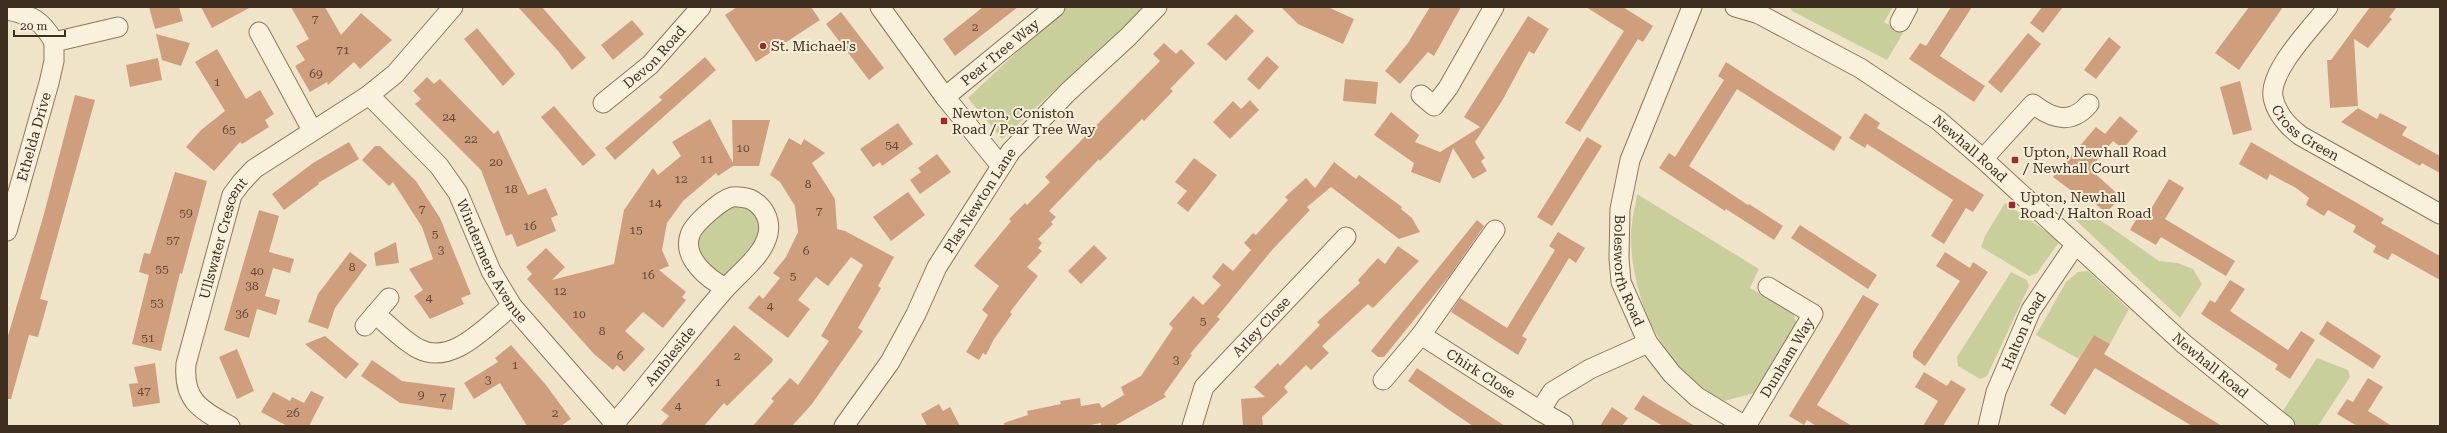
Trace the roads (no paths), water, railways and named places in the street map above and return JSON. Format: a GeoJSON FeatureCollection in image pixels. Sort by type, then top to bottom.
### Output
{"type":"FeatureCollection","features":[{"type":"Feature","properties":{"kind":"street","name":"Ullswater Crescent"},"geometry":{"type":"LineString","coordinates":[[230,426],[202,409],[190,396],[185,382],[186,364],[232,195],[254,169],[312,130],[369,95],[395,74],[453,7]]}},
{"type":"Feature","properties":{"kind":"street","name":"Devon Road"},"geometry":{"type":"LineString","coordinates":[[603,102],[650,65],[701,7]]}},
{"type":"Feature","properties":{"kind":"street"},"geometry":{"type":"LineString","coordinates":[[880,7],[945,97],[1001,166]]}},
{"type":"Feature","properties":{"kind":"street","name":"Pear Tree Way"},"geometry":{"type":"LineString","coordinates":[[945,97],[1055,7]]}},
{"type":"Feature","properties":{"kind":"street","name":"Plas Newton Lane"},"geometry":{"type":"LineString","coordinates":[[844,426],[890,362],[916,314],[937,267],[1012,151],[1068,92],[1128,37],[1157,7]]}},
{"type":"Feature","properties":{"kind":"street"},"geometry":{"type":"LineString","coordinates":[[1421,95],[1434,106],[1448,88],[1494,7]]}},
{"type":"Feature","properties":{"kind":"street","name":"Bolesworth Road"},"geometry":{"type":"LineString","coordinates":[[1692,7],[1630,160],[1622,196],[1619,233],[1621,282],[1648,343],[1672,374],[1697,397],[1746,426]]}},
{"type":"Feature","properties":{"kind":"street","name":"Newhall Road"},"geometry":{"type":"LineString","coordinates":[[1735,7],[1760,11],[1860,68],[1938,120],[1983,159],[2184,344],[2285,426]]}},
{"type":"Feature","properties":{"kind":"street","name":"Cross Green"},"geometry":{"type":"LineString","coordinates":[[2328,7],[2282,68],[2275,83],[2273,97],[2280,114],[2289,127],[2301,136],[2440,214]]}},
{"type":"Feature","properties":{"kind":"street"},"geometry":{"type":"LineString","coordinates":[[7,10],[26,14],[46,26],[54,42],[118,27]]}},
{"type":"Feature","properties":{"kind":"street"},"geometry":{"type":"LineString","coordinates":[[259,32],[312,130]]}},
{"type":"Feature","properties":{"kind":"street","name":"Ethelda Drive"},"geometry":{"type":"LineString","coordinates":[[7,231],[49,84],[54,61],[54,42]]}},
{"type":"Feature","properties":{"kind":"street","name":"Windermere Avenue"},"geometry":{"type":"LineString","coordinates":[[369,95],[439,166],[458,193],[491,271],[512,306],[614,425]]}},
{"type":"Feature","properties":{"kind":"street"},"geometry":{"type":"LineString","coordinates":[[1983,159],[2033,104],[2049,116],[2063,118],[2077,114],[2089,104]]}},
{"type":"Feature","properties":{"kind":"street","name":"Ambleside"},"geometry":{"type":"LineString","coordinates":[[614,425],[726,288],[761,250],[768,234],[768,219],[760,206],[749,198],[732,197],[708,212],[690,234],[689,246],[702,272],[713,282],[726,288]]}},
{"type":"Feature","properties":{"kind":"street"},"geometry":{"type":"LineString","coordinates":[[1382,380],[1421,335],[1495,230]]}},
{"type":"Feature","properties":{"kind":"street","name":"Arley Close"},"geometry":{"type":"LineString","coordinates":[[1192,426],[1204,387],[1346,237]]}},
{"type":"Feature","properties":{"kind":"street","name":"Halton Road"},"geometry":{"type":"LineString","coordinates":[[1988,426],[1996,392],[2030,310],[2075,245]]}},
{"type":"Feature","properties":{"kind":"street","name":"Dunham Way"},"geometry":{"type":"LineString","coordinates":[[1746,426],[1813,314],[1768,287]]}},
{"type":"Feature","properties":{"kind":"street"},"geometry":{"type":"LineString","coordinates":[[390,298],[370,320],[419,349],[438,354],[458,349],[512,306]]}},
{"type":"Feature","properties":{"kind":"street","name":"Chirk Close"},"geometry":{"type":"LineString","coordinates":[[1421,335],[1540,411],[1564,424]]}},
{"type":"Feature","properties":{"kind":"street"},"geometry":{"type":"LineString","coordinates":[[1540,411],[1552,392],[1590,370],[1648,343]]}},
{"type":"Feature","properties":{"kind":"place","name":"St. Michael's"},"geometry":{"type":"Point","coordinates":[763,46]}},
{"type":"Feature","properties":{"kind":"place","name":"Newton, Coniston Road / Pear Tree Way"},"geometry":{"type":"Point","coordinates":[944,121]}},
{"type":"Feature","properties":{"kind":"place","name":"Upton, Newhall Road / Newhall Court"},"geometry":{"type":"Point","coordinates":[2015,160]}},
{"type":"Feature","properties":{"kind":"place","name":"Upton, Newhall Road / Halton Road"},"geometry":{"type":"Point","coordinates":[2012,205]}}]}
